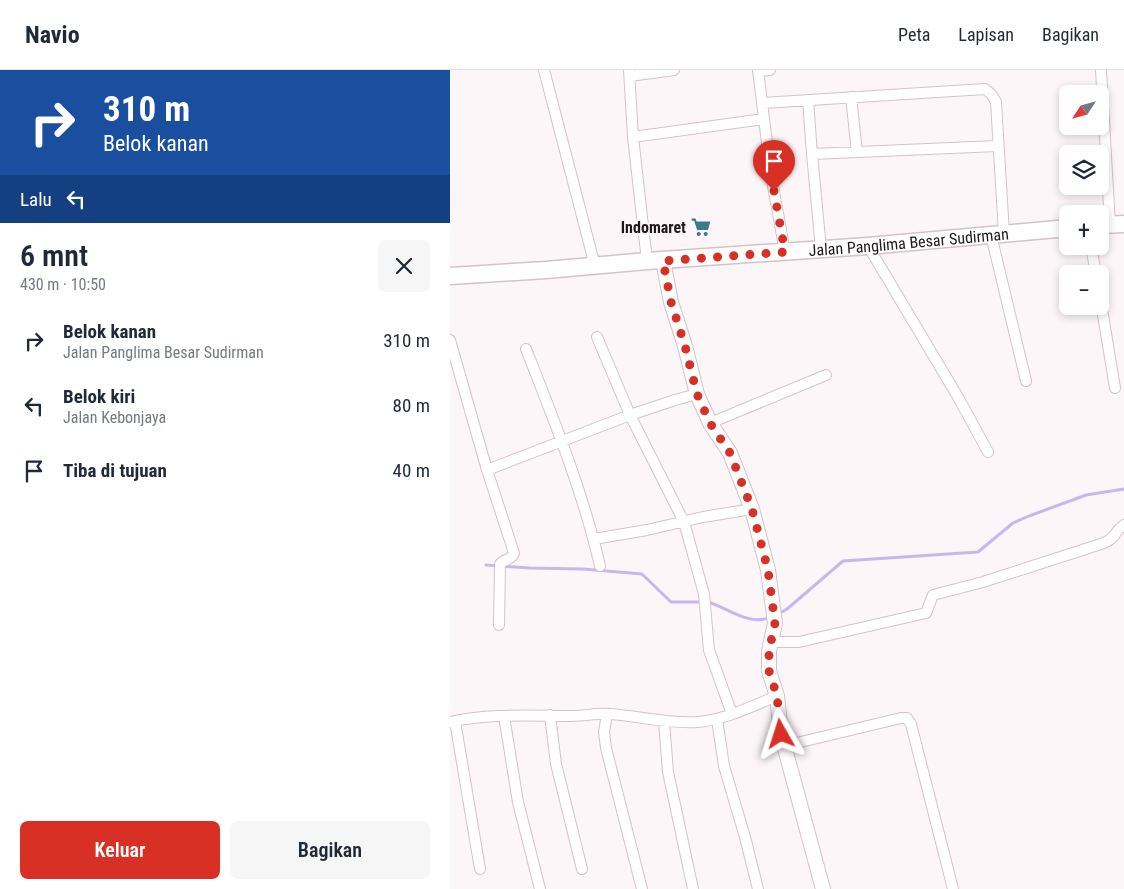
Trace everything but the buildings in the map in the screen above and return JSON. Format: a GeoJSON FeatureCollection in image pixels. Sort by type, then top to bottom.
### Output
{"type":"FeatureCollection","features":[{"type":"Feature","properties":{"kind":"main road","name":"Jalan Panglima Besar Sudirman"},"geometry":{"type":"LineString","coordinates":[[450,276],[868,246],[1059,229]]}},
{"type":"Feature","properties":{"kind":"main road"},"geometry":{"type":"LineString","coordinates":[[663,261],[671,302],[685,346],[697,394],[710,423],[730,453],[752,509],[768,570],[775,623],[771,642],[769,671],[777,696],[781,734],[823,889]]}},
{"type":"Feature","properties":{"kind":"street"},"geometry":{"type":"LineString","coordinates":[[544,70],[595,266]]}},
{"type":"Feature","properties":{"kind":"street"},"geometry":{"type":"LineString","coordinates":[[646,261],[633,137],[630,73],[674,70]]}},
{"type":"Feature","properties":{"kind":"street"},"geometry":{"type":"LineString","coordinates":[[770,70],[758,70],[771,175],[785,252]]}},
{"type":"Feature","properties":{"kind":"street"},"geometry":{"type":"LineString","coordinates":[[1101,70],[1111,225]]}},
{"type":"Feature","properties":{"kind":"street"},"geometry":{"type":"LineString","coordinates":[[763,103],[985,89],[992,95],[996,102],[997,234],[1026,381]]}},
{"type":"Feature","properties":{"kind":"street"},"geometry":{"type":"LineString","coordinates":[[851,97],[857,152]]}},
{"type":"Feature","properties":{"kind":"street"},"geometry":{"type":"LineString","coordinates":[[808,100],[821,249]]}},
{"type":"Feature","properties":{"kind":"street"},"geometry":{"type":"LineString","coordinates":[[633,137],[764,120]]}},
{"type":"Feature","properties":{"kind":"street"},"geometry":{"type":"LineString","coordinates":[[812,154],[997,146]]}},
{"type":"Feature","properties":{"kind":"street"},"geometry":{"type":"LineString","coordinates":[[868,246],[958,397],[988,452]]}},
{"type":"Feature","properties":{"kind":"street"},"geometry":{"type":"LineString","coordinates":[[1103,315],[1115,388]]}},
{"type":"Feature","properties":{"kind":"street"},"geometry":{"type":"LineString","coordinates":[[596,337],[630,415],[684,522],[704,594],[709,650],[732,714]]}},
{"type":"Feature","properties":{"kind":"street"},"geometry":{"type":"LineString","coordinates":[[450,340],[487,470],[514,553],[499,568],[499,625]]}},
{"type":"Feature","properties":{"kind":"street"},"geometry":{"type":"LineString","coordinates":[[526,349],[562,441],[594,539],[600,566]]}},
{"type":"Feature","properties":{"kind":"street"},"geometry":{"type":"LineString","coordinates":[[710,423],[826,374]]}},
{"type":"Feature","properties":{"kind":"street"},"geometry":{"type":"LineString","coordinates":[[487,470],[630,415],[697,394]]}},
{"type":"Feature","properties":{"kind":"street"},"geometry":{"type":"LineString","coordinates":[[594,539],[752,509]]}},
{"type":"Feature","properties":{"kind":"street"},"geometry":{"type":"LineString","coordinates":[[771,642],[799,642],[926,613],[933,595],[983,582],[1102,544],[1113,539],[1118,530],[1124,525]]}},
{"type":"Feature","properties":{"kind":"street"},"geometry":{"type":"LineString","coordinates":[[480,869],[453,721],[504,716],[607,714],[664,721],[698,722],[732,714],[777,696]]}},
{"type":"Feature","properties":{"kind":"street"},"geometry":{"type":"LineString","coordinates":[[607,714],[604,732],[606,748],[642,889]]}},
{"type":"Feature","properties":{"kind":"street"},"geometry":{"type":"LineString","coordinates":[[550,715],[556,764],[582,869]]}},
{"type":"Feature","properties":{"kind":"street"},"geometry":{"type":"LineString","coordinates":[[504,716],[518,802],[540,889]]}},
{"type":"Feature","properties":{"kind":"street"},"geometry":{"type":"LineString","coordinates":[[784,746],[907,718],[911,724],[953,889]]}},
{"type":"Feature","properties":{"kind":"street"},"geometry":{"type":"LineString","coordinates":[[716,719],[724,766],[758,889]]}},
{"type":"Feature","properties":{"kind":"street"},"geometry":{"type":"LineString","coordinates":[[664,721],[668,772],[693,889]]}},
{"type":"Feature","properties":{"kind":"waterway"},"geometry":{"type":"LineString","coordinates":[[778,614],[787,609],[843,561],[978,552],[1013,523],[1029,516],[1086,495],[1124,489]]}},
{"type":"Feature","properties":{"kind":"waterway"},"geometry":{"type":"LineString","coordinates":[[486,565],[583,569],[642,574],[671,602],[702,602]]}},
{"type":"Feature","properties":{"kind":"waterway"},"geometry":{"type":"LineString","coordinates":[[708,602],[754,620],[770,617]]}},
{"type":"Feature","properties":{"kind":"place","name":"Indomaret"},"geometry":{"type":"Point","coordinates":[701,227]}},
{"type":"Feature","properties":{"kind":"route"},"geometry":{"type":"LineString","coordinates":[[774,191],[785,252],[663,261],[671,302],[685,346],[697,394],[710,423],[730,453],[752,509],[768,570],[775,623],[769,651],[769,671],[777,696],[781,734]]}}]}
